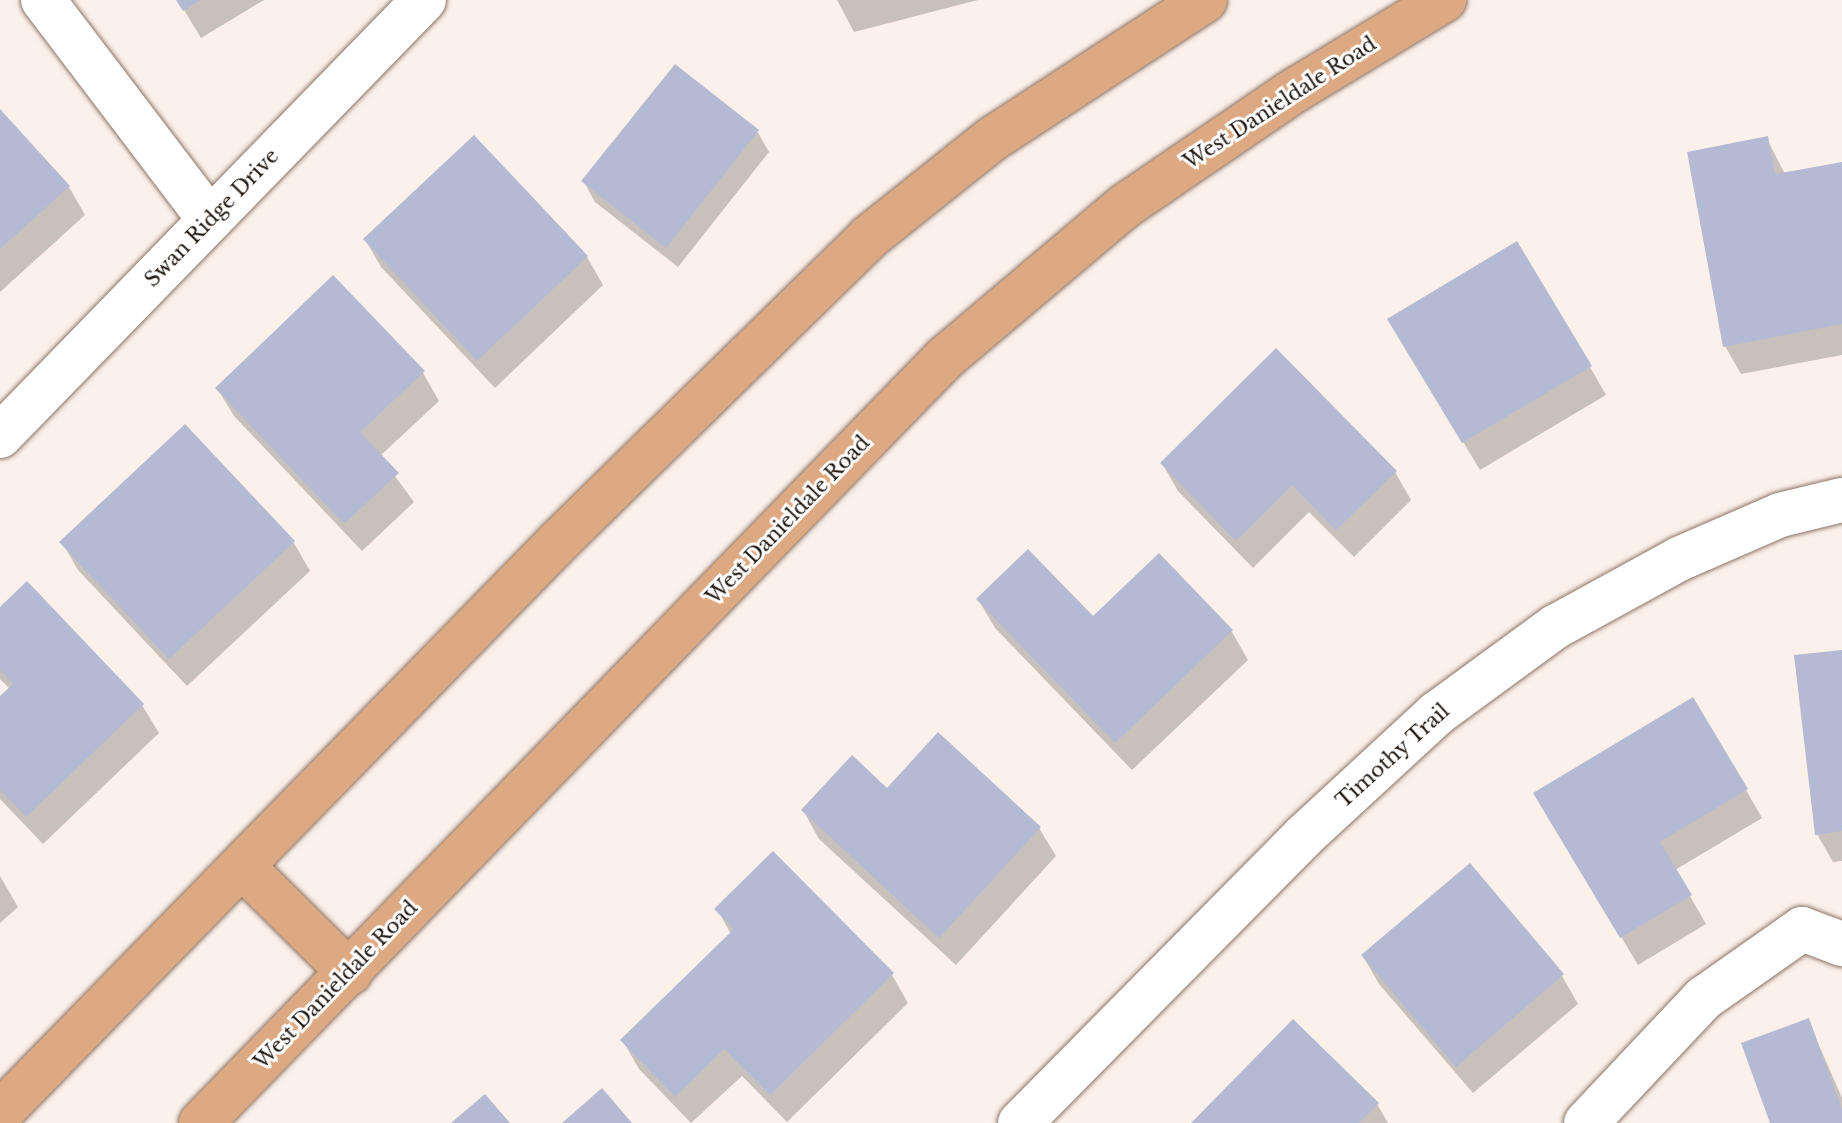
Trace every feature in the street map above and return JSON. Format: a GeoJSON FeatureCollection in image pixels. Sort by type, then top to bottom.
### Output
{"type":"FeatureCollection","features":[{"type":"Feature","properties":{"kind":"main road"},"geometry":{"type":"LineString","coordinates":[[0,1113],[244,868],[558,542],[868,238],[992,139],[1205,0]]}},
{"type":"Feature","properties":{"kind":"main road","name":"West Danieldale Road"},"geometry":{"type":"LineString","coordinates":[[201,1123],[945,358],[1125,206],[1292,92],[1444,0]]}},
{"type":"Feature","properties":{"kind":"main road"},"geometry":{"type":"LineString","coordinates":[[244,868],[350,973]]}},
{"type":"Feature","properties":{"kind":"street"},"geometry":{"type":"LineString","coordinates":[[43,0],[210,220]]}},
{"type":"Feature","properties":{"kind":"street","name":"Swan Ridge Drive"},"geometry":{"type":"LineString","coordinates":[[0,436],[424,0]]}},
{"type":"Feature","properties":{"kind":"street","name":"Timothy Trail"},"geometry":{"type":"LineString","coordinates":[[1020,1123],[1304,836],[1436,714],[1555,627],[1679,559],[1780,515],[1842,500]]}},
{"type":"Feature","properties":{"kind":"street"},"geometry":{"type":"LineString","coordinates":[[1586,1123],[1704,998],[1802,929],[1842,944]]}},
{"type":"Feature","properties":{"kind":"building"},"geometry":{"type":"Polygon","coordinates":[[[176,0],[201,0],[183,11],[176,0]]]}},
{"type":"Feature","properties":{"kind":"building"},"geometry":{"type":"Polygon","coordinates":[[[675,64],[759,130],[666,248],[581,181],[675,64]]]}},
{"type":"Feature","properties":{"kind":"building"},"geometry":{"type":"Polygon","coordinates":[[[0,109],[70,186],[0,249],[0,109]]]}},
{"type":"Feature","properties":{"kind":"building"},"geometry":{"type":"Polygon","coordinates":[[[474,135],[588,256],[477,361],[363,239],[474,135]]]}},
{"type":"Feature","properties":{"kind":"building"},"geometry":{"type":"Polygon","coordinates":[[[1768,136],[1775,174],[1842,162],[1842,324],[1723,347],[1687,152],[1768,136]]]}},
{"type":"Feature","properties":{"kind":"building"},"geometry":{"type":"Polygon","coordinates":[[[1517,241],[1592,366],[1462,443],[1387,319],[1517,241]]]}},
{"type":"Feature","properties":{"kind":"building"},"geometry":{"type":"Polygon","coordinates":[[[333,275],[425,371],[360,432],[399,473],[344,524],[215,388],[333,275]]]}},
{"type":"Feature","properties":{"kind":"building"},"geometry":{"type":"Polygon","coordinates":[[[1276,348],[1397,471],[1336,530],[1292,485],[1236,541],[1160,463],[1276,348]]]}},
{"type":"Feature","properties":{"kind":"building"},"geometry":{"type":"Polygon","coordinates":[[[185,424],[295,541],[169,659],[59,542],[185,424]]]}},
{"type":"Feature","properties":{"kind":"building"},"geometry":{"type":"Polygon","coordinates":[[[1028,549],[1093,616],[1159,553],[1233,630],[1115,743],[976,599],[1028,549]]]}},
{"type":"Feature","properties":{"kind":"building"},"geometry":{"type":"Polygon","coordinates":[[[27,581],[144,704],[26,817],[0,790],[0,696],[13,684],[0,670],[0,607],[27,581]]]}},
{"type":"Feature","properties":{"kind":"building"},"geometry":{"type":"Polygon","coordinates":[[[1842,650],[1842,831],[1815,835],[1794,655],[1842,650]]]}},
{"type":"Feature","properties":{"kind":"building"},"geometry":{"type":"Polygon","coordinates":[[[1693,697],[1748,789],[1660,842],[1692,895],[1620,938],[1533,793],[1693,697]]]}},
{"type":"Feature","properties":{"kind":"building"},"geometry":{"type":"Polygon","coordinates":[[[938,732],[1041,827],[939,938],[801,810],[852,755],[887,788],[938,732]]]}},
{"type":"Feature","properties":{"kind":"building"},"geometry":{"type":"Polygon","coordinates":[[[773,851],[894,973],[770,1095],[724,1049],[675,1097],[620,1040],[734,929],[714,909],[773,851]]]}},
{"type":"Feature","properties":{"kind":"building"},"geometry":{"type":"Polygon","coordinates":[[[1470,863],[1564,974],[1456,1067],[1361,955],[1470,863]]]}},
{"type":"Feature","properties":{"kind":"building"},"geometry":{"type":"Polygon","coordinates":[[[1809,1018],[1842,1110],[1842,1123],[1770,1123],[1741,1043],[1809,1018]]]}},
{"type":"Feature","properties":{"kind":"building"},"geometry":{"type":"Polygon","coordinates":[[[1293,1019],[1379,1103],[1359,1123],[1191,1123],[1293,1019]]]}},
{"type":"Feature","properties":{"kind":"building"},"geometry":{"type":"Polygon","coordinates":[[[602,1088],[632,1123],[562,1123],[602,1088]]]}},
{"type":"Feature","properties":{"kind":"building"},"geometry":{"type":"Polygon","coordinates":[[[485,1094],[510,1123],[451,1123],[485,1094]]]}}]}
